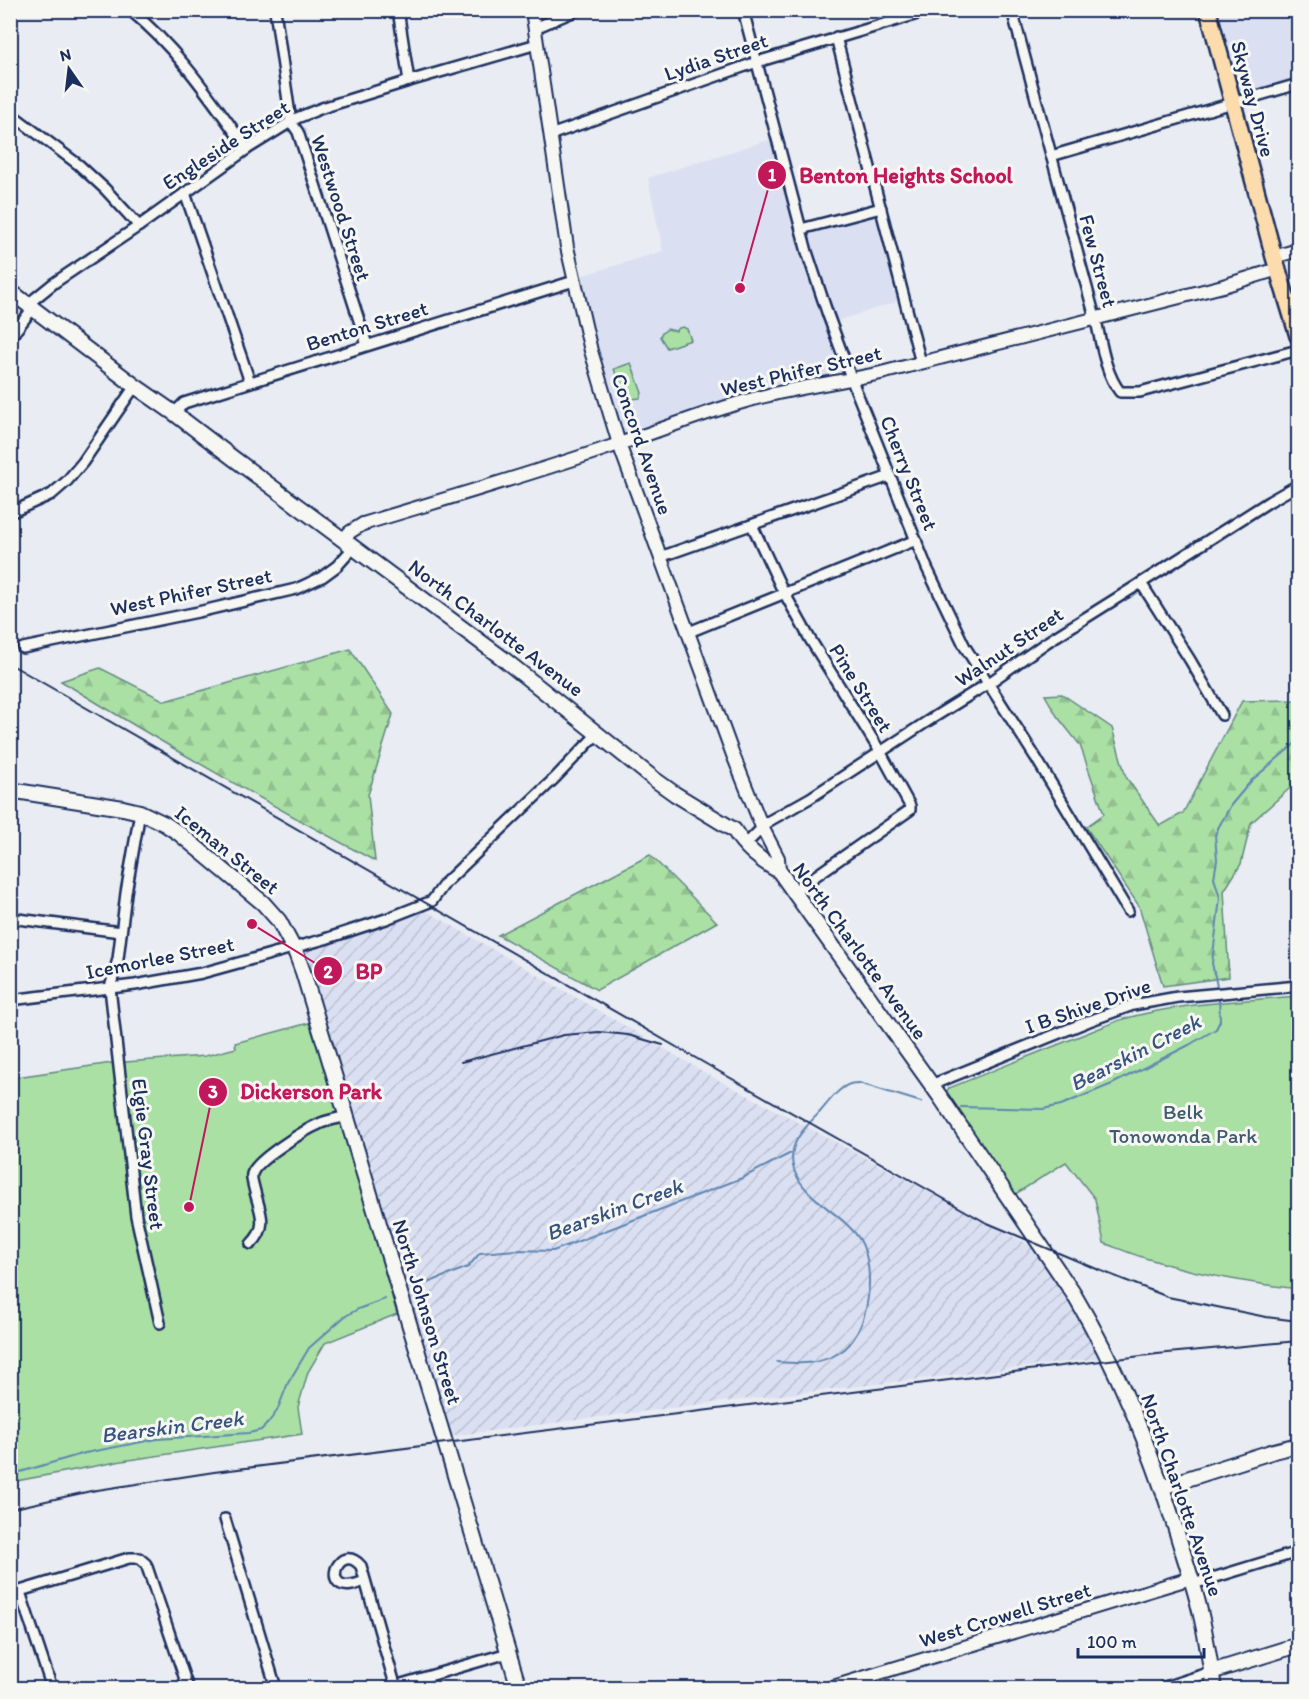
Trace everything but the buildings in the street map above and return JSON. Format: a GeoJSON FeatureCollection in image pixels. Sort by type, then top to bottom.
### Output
{"type":"FeatureCollection","features":[{"type":"Feature","properties":{"kind":"main road","name":"Skyway Drive"},"geometry":{"type":"LineString","coordinates":[[1208,10],[1276,263],[1299,336]]}},
{"type":"Feature","properties":{"kind":"main road","name":"North Charlotte Avenue"},"geometry":{"type":"LineString","coordinates":[[10,291],[501,657],[675,794],[734,830],[773,858],[779,871],[1014,1205],[1093,1326],[1121,1383],[1162,1487],[1200,1608],[1214,1689]]}},
{"type":"Feature","properties":{"kind":"main road","name":"Iceman Street"},"geometry":{"type":"LineString","coordinates":[[10,790],[123,808],[140,812],[165,824],[263,903],[279,921],[293,948]]}},
{"type":"Feature","properties":{"kind":"main road","name":"North Johnson Street"},"geometry":{"type":"LineString","coordinates":[[293,948],[303,972],[519,1689]]}},
{"type":"Feature","properties":{"kind":"main road"},"geometry":{"type":"LineString","coordinates":[[1162,1487],[1299,1445]]}},
{"type":"Feature","properties":{"kind":"main road"},"geometry":{"type":"LineString","coordinates":[[1211,1672],[1299,1645]]}},
{"type":"Feature","properties":{"kind":"street"},"geometry":{"type":"LineString","coordinates":[[130,10],[151,27],[190,70],[247,148]]}},
{"type":"Feature","properties":{"kind":"street","name":"Westwood Street"},"geometry":{"type":"LineString","coordinates":[[275,10],[291,122],[298,132],[367,345]]}},
{"type":"Feature","properties":{"kind":"street"},"geometry":{"type":"LineString","coordinates":[[398,10],[409,81]]}},
{"type":"Feature","properties":{"kind":"street","name":"Concord Avenue"},"geometry":{"type":"LineString","coordinates":[[532,10],[567,247],[591,351],[619,444],[733,755],[762,827],[778,858],[779,871]]}},
{"type":"Feature","properties":{"kind":"street"},"geometry":{"type":"LineString","coordinates":[[535,28],[577,10]]}},
{"type":"Feature","properties":{"kind":"street","name":"Cherry Street"},"geometry":{"type":"LineString","coordinates":[[743,10],[801,230],[828,315],[927,568],[965,647],[1128,911]]}},
{"type":"Feature","properties":{"kind":"street","name":"Lydia Street"},"geometry":{"type":"LineString","coordinates":[[550,135],[757,62],[931,10]]}},
{"type":"Feature","properties":{"kind":"street","name":"Few Street"},"geometry":{"type":"LineString","coordinates":[[1012,10],[1095,320],[1113,383],[1120,392],[1140,392],[1299,350]]}},
{"type":"Feature","properties":{"kind":"street"},"geometry":{"type":"LineString","coordinates":[[836,37],[921,363]]}},
{"type":"Feature","properties":{"kind":"street","name":"Engleside Street"},"geometry":{"type":"LineString","coordinates":[[10,338],[30,306],[54,283],[247,148],[291,122],[322,108],[537,44]]}},
{"type":"Feature","properties":{"kind":"street"},"geometry":{"type":"LineString","coordinates":[[1051,156],[1299,84]]}},
{"type":"Feature","properties":{"kind":"street"},"geometry":{"type":"LineString","coordinates":[[10,113],[79,165],[139,225]]}},
{"type":"Feature","properties":{"kind":"street"},"geometry":{"type":"LineString","coordinates":[[185,193],[250,382]]}},
{"type":"Feature","properties":{"kind":"street"},"geometry":{"type":"LineString","coordinates":[[801,230],[881,208]]}},
{"type":"Feature","properties":{"kind":"street","name":"West Phifer Street"},"geometry":{"type":"LineString","coordinates":[[23,648],[296,589],[322,577],[337,566],[349,543],[350,532],[363,525],[619,444],[754,398],[798,388],[852,380],[1223,286],[1276,263],[1299,250]]}},
{"type":"Feature","properties":{"kind":"street","name":"Benton Street"},"geometry":{"type":"LineString","coordinates":[[174,412],[184,403],[574,281]]}},
{"type":"Feature","properties":{"kind":"street"},"geometry":{"type":"LineString","coordinates":[[10,513],[52,494],[67,481],[83,462],[135,386]]}},
{"type":"Feature","properties":{"kind":"street"},"geometry":{"type":"LineString","coordinates":[[660,557],[890,476]]}},
{"type":"Feature","properties":{"kind":"street","name":"Walnut Street"},"geometry":{"type":"LineString","coordinates":[[748,841],[762,827],[989,683],[1047,642],[1299,485]]}},
{"type":"Feature","properties":{"kind":"street","name":"Pine Street"},"geometry":{"type":"LineString","coordinates":[[752,525],[785,594],[810,639],[910,804],[910,810],[794,891]]}},
{"type":"Feature","properties":{"kind":"street"},"geometry":{"type":"LineString","coordinates":[[689,632],[916,540]]}},
{"type":"Feature","properties":{"kind":"street"},"geometry":{"type":"LineString","coordinates":[[1141,583],[1222,715]]}},
{"type":"Feature","properties":{"kind":"street","name":"Icemorlee Street"},"geometry":{"type":"LineString","coordinates":[[10,1000],[135,985],[202,973],[386,919],[432,901],[445,883],[598,734]]}},
{"type":"Feature","properties":{"kind":"street"},"geometry":{"type":"LineString","coordinates":[[110,988],[118,959],[140,812]]}},
{"type":"Feature","properties":{"kind":"street"},"geometry":{"type":"LineString","coordinates":[[10,918],[122,932]]}},
{"type":"Feature","properties":{"kind":"street","name":"I B Shive Drive"},"geometry":{"type":"LineString","coordinates":[[931,1085],[1116,1011],[1156,1000],[1299,986]]}},
{"type":"Feature","properties":{"kind":"street","name":"Elgie Gray Street"},"geometry":{"type":"LineString","coordinates":[[110,988],[136,1216],[160,1323]]}},
{"type":"Feature","properties":{"kind":"street"},"geometry":{"type":"LineString","coordinates":[[251,1244],[257,1238],[263,1224],[252,1174],[256,1167],[307,1129],[322,1122],[346,1116]]}},
{"type":"Feature","properties":{"kind":"street"},"geometry":{"type":"LineString","coordinates":[[225,1519],[276,1689]]}},
{"type":"Feature","properties":{"kind":"street","name":"West Crowell Street"},"geometry":{"type":"LineString","coordinates":[[830,1689],[872,1683],[1192,1581],[1299,1552]]}},
{"type":"Feature","properties":{"kind":"street"},"geometry":{"type":"LineString","coordinates":[[52,1689],[15,1593],[129,1558],[139,1558],[146,1564],[188,1689]]}},
{"type":"Feature","properties":{"kind":"street"},"geometry":{"type":"LineString","coordinates":[[365,1581],[393,1688],[508,1653]]}},
{"type":"Feature","properties":{"kind":"street"},"geometry":{"type":"LineString","coordinates":[[1162,1689],[1211,1672]]}},
{"type":"Feature","properties":{"kind":"shaded area"},"geometry":{"type":"Polygon","coordinates":[[[1218,11],[1298,11],[1298,78],[1240,94],[1218,11]]]}},
{"type":"Feature","properties":{"kind":"shaded area"},"geometry":{"type":"Polygon","coordinates":[[[772,139],[799,233],[878,213],[902,300],[827,324],[844,375],[780,385],[623,435],[578,277],[663,251],[648,178],[772,139]]]}},
{"type":"Feature","properties":{"kind":"shaded area"},"geometry":{"type":"Polygon","coordinates":[[[425,910],[711,1076],[1035,1248],[1075,1303],[1101,1358],[450,1436],[304,952],[425,910]]]}},
{"type":"Feature","properties":{"kind":"green space"},"geometry":{"type":"Polygon","coordinates":[[[683,327],[687,329],[691,340],[667,348],[660,337],[661,334],[667,329],[676,331],[683,327]]]}},
{"type":"Feature","properties":{"kind":"green space"},"geometry":{"type":"Polygon","coordinates":[[[631,363],[642,393],[640,398],[631,399],[622,390],[614,369],[631,363]]]}},
{"type":"Feature","properties":{"kind":"green space"},"geometry":{"type":"Polygon","coordinates":[[[350,649],[393,714],[368,795],[375,861],[216,773],[61,681],[100,668],[165,701],[350,649]]]}},
{"type":"Feature","properties":{"kind":"green space"},"geometry":{"type":"Polygon","coordinates":[[[1062,694],[1112,728],[1126,777],[1160,826],[1183,813],[1242,701],[1295,700],[1298,696],[1298,781],[1251,823],[1241,864],[1224,891],[1229,977],[1163,986],[1139,906],[1086,827],[1104,814],[1080,745],[1057,716],[1045,695],[1062,694]]]}},
{"type":"Feature","properties":{"kind":"green space"},"geometry":{"type":"Polygon","coordinates":[[[650,855],[717,922],[597,990],[498,935],[650,855]]]}},
{"type":"Feature","properties":{"kind":"green space","name":"Belk Tonowonda Park"},"geometry":{"type":"Polygon","coordinates":[[[1298,996],[1298,1289],[1188,1270],[1104,1243],[1095,1199],[1066,1162],[1014,1195],[945,1093],[949,1088],[1120,1020],[1186,1006],[1298,996]]]}},
{"type":"Feature","properties":{"kind":"green space"},"geometry":{"type":"Polygon","coordinates":[[[309,1023],[336,1100],[397,1314],[325,1343],[308,1372],[298,1407],[302,1434],[122,1461],[11,1482],[10,1078],[112,1063],[205,1056],[236,1048],[235,1043],[309,1023]]]}},
{"type":"Feature","properties":{"kind":"waterway","name":"Bearskin Creek"},"geometry":{"type":"LineString","coordinates":[[1218,991],[1212,963],[1220,898],[1214,878],[1217,860],[1215,835],[1231,805],[1252,780],[1298,741]]}},
{"type":"Feature","properties":{"kind":"waterway","name":"Bearskin Creek"},"geometry":{"type":"LineString","coordinates":[[961,1107],[1043,1109],[1061,1105],[1112,1084],[1216,1029],[1220,1021],[1219,997]]}},
{"type":"Feature","properties":{"kind":"waterway","name":"Bearskin Creek"},"geometry":{"type":"LineString","coordinates":[[777,1362],[809,1363],[824,1360],[839,1353],[850,1344],[858,1332],[868,1301],[868,1267],[860,1240],[844,1222],[799,1181],[792,1161],[794,1145],[808,1124],[834,1096],[851,1084],[859,1083],[921,1102]]}},
{"type":"Feature","properties":{"kind":"waterway","name":"Bearskin Creek"},"geometry":{"type":"LineString","coordinates":[[412,1289],[468,1267],[480,1253],[516,1250],[553,1251],[742,1178],[791,1153]]}},
{"type":"Feature","properties":{"kind":"waterway","name":"Bearskin Creek"},"geometry":{"type":"LineString","coordinates":[[10,1475],[85,1453],[157,1439],[249,1433],[261,1430],[277,1411],[288,1383],[309,1348],[344,1317],[385,1299]]}},
{"type":"Feature","properties":{"kind":"railway"},"geometry":{"type":"LineString","coordinates":[[10,664],[985,1222],[1168,1297],[1266,1317],[1298,1321]]}},
{"type":"Feature","properties":{"kind":"railway"},"geometry":{"type":"LineString","coordinates":[[461,1062],[564,1035],[599,1032],[628,1035],[663,1045]]}},
{"type":"Feature","properties":{"kind":"railway"},"geometry":{"type":"LineString","coordinates":[[10,1509],[91,1491],[214,1472],[1157,1354],[1298,1341]]}},
{"type":"Feature","properties":{"kind":"place","name":"Benton Heights School"},"geometry":{"type":"Point","coordinates":[740,288]}},
{"type":"Feature","properties":{"kind":"place","name":"BP"},"geometry":{"type":"Point","coordinates":[252,924]}},
{"type":"Feature","properties":{"kind":"place","name":"Dickerson Park"},"geometry":{"type":"Point","coordinates":[189,1207]}}]}
